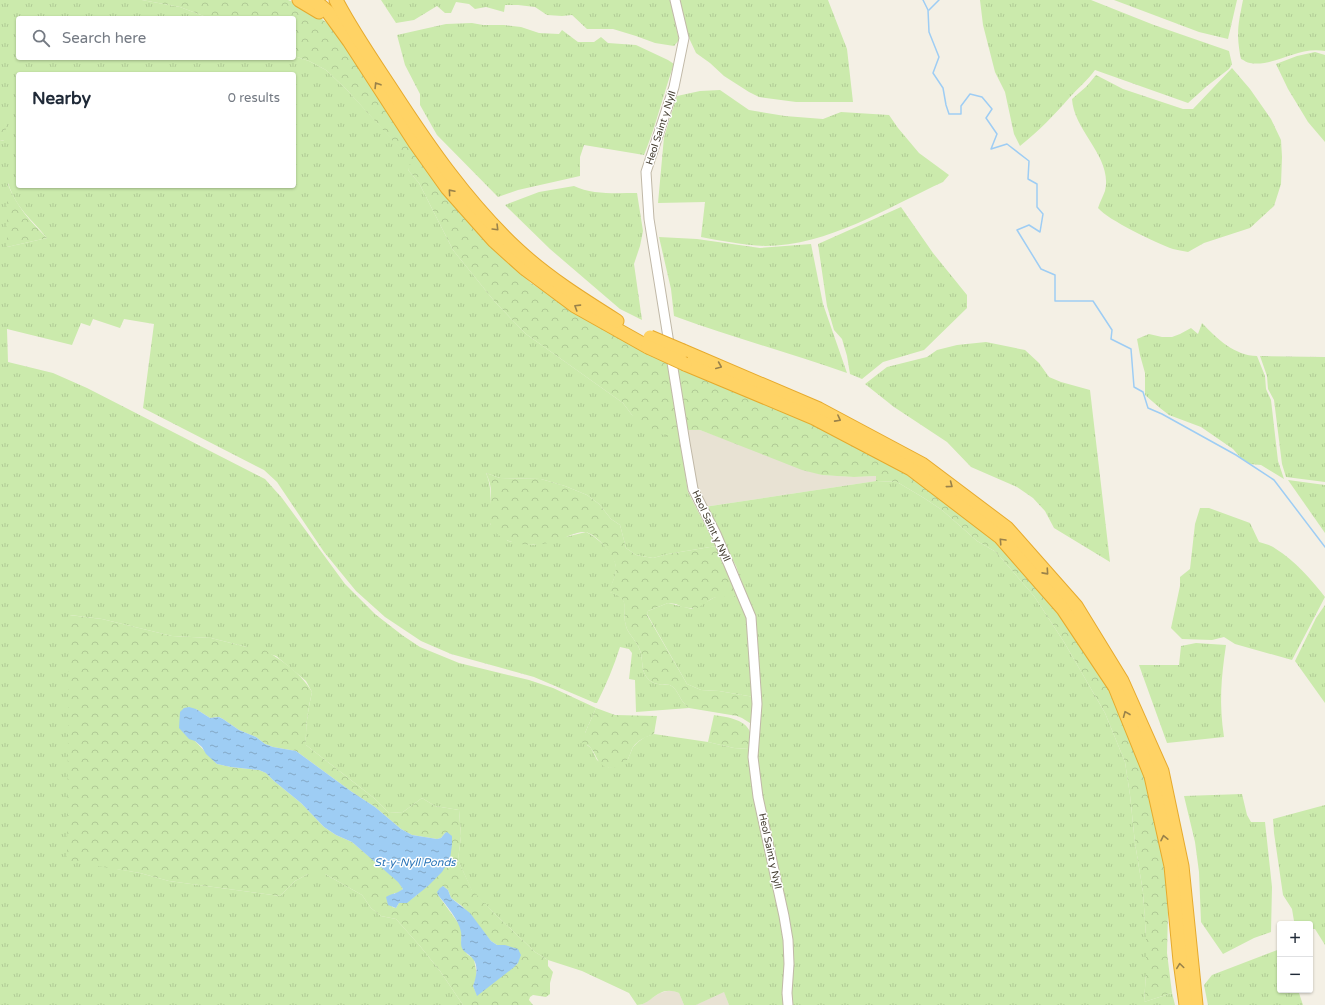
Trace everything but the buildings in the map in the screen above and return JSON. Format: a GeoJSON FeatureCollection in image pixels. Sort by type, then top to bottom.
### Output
{"type":"FeatureCollection","features":[{"type":"Feature","properties":{"kind":"highway"},"geometry":{"type":"LineString","coordinates":[[299,0],[335,23]]}},
{"type":"Feature","properties":{"kind":"highway"},"geometry":{"type":"LineString","coordinates":[[314,0],[328,12],[349,41],[446,188],[494,241],[524,268],[575,306],[814,418],[911,469],[1000,537],[1063,609],[1115,687],[1151,776],[1171,866],[1180,962],[1186,1005]]}},
{"type":"Feature","properties":{"kind":"highway"},"geometry":{"type":"LineString","coordinates":[[336,0],[419,132],[480,212],[517,249],[554,280],[649,342]]}},
{"type":"Feature","properties":{"kind":"highway"},"geometry":{"type":"LineString","coordinates":[[345,0],[398,90],[419,132]]}},
{"type":"Feature","properties":{"kind":"highway"},"geometry":{"type":"LineString","coordinates":[[684,357],[819,409],[922,464],[1007,528],[1076,606],[1122,681],[1162,771],[1182,866],[1196,1005]]}},
{"type":"Feature","properties":{"kind":"street","name":"Heol Saint y Nyll"},"geometry":{"type":"LineString","coordinates":[[675,0],[684,38],[674,87],[646,172],[649,219],[684,443],[693,489],[716,534],[751,617],[757,704],[753,757],[758,797],[788,940],[788,1005]]}},
{"type":"Feature","properties":{"kind":"shaded area"},"geometry":{"type":"Polygon","coordinates":[[[685,430],[700,430],[822,475],[854,477],[876,476],[876,481],[704,507],[695,486],[685,430]]]}},
{"type":"Feature","properties":{"kind":"shaded area"},"geometry":{"type":"Polygon","coordinates":[[[671,990],[679,993],[684,1005],[641,1005],[660,993],[671,990]]]}},
{"type":"Feature","properties":{"kind":"shaded area"},"geometry":{"type":"Polygon","coordinates":[[[724,991],[729,1005],[696,1005],[724,991]]]}},
{"type":"Feature","properties":{"kind":"green space"},"geometry":{"type":"Polygon","coordinates":[[[0,0],[142,0],[180,7],[204,16],[16,16],[16,60],[296,60],[296,57],[309,61],[326,70],[347,90],[413,162],[408,170],[419,183],[453,250],[495,302],[526,334],[623,403],[632,415],[682,433],[682,453],[688,492],[716,546],[653,558],[636,555],[626,548],[620,525],[611,519],[599,504],[587,495],[565,486],[541,479],[500,478],[486,473],[490,485],[490,524],[508,541],[533,545],[586,532],[601,542],[613,556],[616,570],[610,592],[622,598],[624,602],[626,626],[641,653],[646,676],[654,683],[672,686],[689,708],[636,712],[635,680],[629,679],[632,653],[629,649],[620,647],[607,682],[597,703],[595,703],[534,677],[451,654],[421,641],[385,617],[356,591],[324,552],[277,482],[264,470],[143,408],[154,324],[124,319],[120,328],[93,319],[90,326],[81,323],[72,345],[7,329],[8,362],[53,373],[87,388],[265,479],[282,498],[345,584],[375,614],[420,647],[459,663],[529,680],[553,688],[596,708],[585,733],[587,745],[591,748],[597,760],[609,768],[621,764],[628,759],[633,747],[638,742],[645,737],[654,734],[708,742],[734,748],[749,749],[749,763],[757,809],[785,938],[787,1005],[729,1005],[724,992],[696,1005],[684,1005],[679,993],[666,991],[660,993],[647,1002],[637,1005],[629,993],[582,971],[548,960],[535,952],[472,891],[458,860],[461,836],[459,810],[435,806],[422,798],[403,812],[389,813],[374,798],[306,745],[307,718],[312,692],[306,681],[276,656],[211,638],[172,636],[102,619],[70,615],[117,869],[140,873],[169,881],[280,896],[295,881],[308,874],[325,874],[362,895],[371,908],[381,916],[396,919],[440,971],[463,1005],[0,1005],[0,140],[4,141],[0,121],[0,0]],[[8,183],[7,247],[47,238],[20,207],[8,183]]]}},
{"type":"Feature","properties":{"kind":"green space"},"geometry":{"type":"Polygon","coordinates":[[[142,0],[288,0],[306,8],[332,27],[480,235],[531,283],[576,313],[671,362],[682,433],[665,436],[644,424],[632,415],[623,403],[526,334],[495,302],[453,250],[419,183],[408,170],[412,162],[347,90],[326,70],[309,61],[296,57],[296,16],[204,16],[180,7],[142,0]]]}},
{"type":"Feature","properties":{"kind":"green space"},"geometry":{"type":"Polygon","coordinates":[[[381,0],[670,0],[679,40],[674,46],[655,43],[613,29],[587,29],[572,15],[547,15],[535,7],[518,5],[505,5],[504,12],[486,7],[475,9],[469,4],[456,2],[451,13],[445,13],[437,6],[414,20],[396,23],[381,0]]]}},
{"type":"Feature","properties":{"kind":"green space"},"geometry":{"type":"Polygon","coordinates":[[[680,0],[828,0],[847,49],[853,102],[796,102],[759,97],[749,92],[724,76],[696,53],[689,38],[680,0]]]}},
{"type":"Feature","properties":{"kind":"green space"},"geometry":{"type":"Polygon","coordinates":[[[980,0],[1091,0],[1154,25],[1229,51],[1232,64],[1229,69],[1188,103],[1095,70],[1046,123],[1020,146],[1014,134],[1005,92],[995,72],[983,25],[980,0]]]}},
{"type":"Feature","properties":{"kind":"green space"},"geometry":{"type":"Polygon","coordinates":[[[1114,0],[1237,0],[1228,39],[1199,32],[1114,0]]]}},
{"type":"Feature","properties":{"kind":"green space"},"geometry":{"type":"Polygon","coordinates":[[[1243,0],[1325,0],[1325,51],[1305,51],[1277,60],[1259,63],[1249,63],[1241,59],[1238,43],[1238,30],[1243,0]]]}},
{"type":"Feature","properties":{"kind":"green space"},"geometry":{"type":"Polygon","coordinates":[[[472,23],[521,27],[539,33],[559,34],[562,30],[578,42],[594,42],[601,37],[608,43],[636,45],[674,64],[644,155],[584,145],[580,157],[580,176],[518,190],[498,197],[437,135],[420,105],[420,94],[405,65],[397,35],[446,24],[472,23]]]}},
{"type":"Feature","properties":{"kind":"green space"},"geometry":{"type":"Polygon","coordinates":[[[1315,52],[1325,55],[1325,142],[1308,122],[1288,89],[1276,64],[1297,56],[1315,52]]]}},
{"type":"Feature","properties":{"kind":"green space"},"geometry":{"type":"Polygon","coordinates":[[[1232,68],[1250,89],[1271,119],[1281,140],[1281,184],[1274,206],[1250,228],[1204,243],[1188,252],[1173,249],[1144,237],[1103,213],[1098,208],[1105,191],[1106,179],[1104,167],[1079,123],[1074,111],[1072,99],[1087,86],[1096,75],[1123,89],[1183,109],[1193,109],[1232,68]]]}},
{"type":"Feature","properties":{"kind":"green space"},"geometry":{"type":"Polygon","coordinates":[[[720,90],[749,110],[785,116],[823,119],[841,112],[889,115],[919,153],[949,175],[943,182],[879,213],[812,240],[765,246],[741,244],[701,237],[705,202],[658,203],[664,137],[677,96],[700,91],[720,90]]]}},
{"type":"Feature","properties":{"kind":"green space"},"geometry":{"type":"Polygon","coordinates":[[[7,113],[5,141],[0,140],[0,121],[7,113]]]}},
{"type":"Feature","properties":{"kind":"green space"},"geometry":{"type":"Polygon","coordinates":[[[7,182],[24,213],[47,238],[7,247],[7,182]]]}},
{"type":"Feature","properties":{"kind":"green space"},"geometry":{"type":"Polygon","coordinates":[[[574,186],[597,192],[637,193],[643,231],[634,264],[642,320],[620,309],[550,249],[505,205],[539,192],[574,186]]]}},
{"type":"Feature","properties":{"kind":"green space"},"geometry":{"type":"Polygon","coordinates":[[[901,207],[933,253],[967,295],[967,308],[924,350],[883,362],[862,379],[850,374],[842,339],[834,330],[827,306],[818,244],[901,207]]]}},
{"type":"Feature","properties":{"kind":"green space"},"geometry":{"type":"Polygon","coordinates":[[[659,237],[697,239],[760,248],[811,244],[823,304],[847,373],[674,316],[671,289],[659,237]]]}},
{"type":"Feature","properties":{"kind":"green space"},"geometry":{"type":"Polygon","coordinates":[[[1202,323],[1220,340],[1234,350],[1257,356],[1265,376],[1266,389],[1271,400],[1278,461],[1284,479],[1261,465],[1250,464],[1240,457],[1233,449],[1201,427],[1169,415],[1145,395],[1145,373],[1137,339],[1149,334],[1162,337],[1172,337],[1191,328],[1198,334],[1202,323]]]}},
{"type":"Feature","properties":{"kind":"green space"},"geometry":{"type":"Polygon","coordinates":[[[986,342],[1025,350],[1039,363],[1049,377],[1090,390],[1110,562],[1054,528],[1045,511],[1033,498],[1017,487],[971,467],[947,442],[894,407],[865,384],[887,367],[927,357],[937,350],[957,345],[986,342]]]}},
{"type":"Feature","properties":{"kind":"green space"},"geometry":{"type":"Polygon","coordinates":[[[1260,356],[1325,357],[1325,482],[1286,477],[1282,464],[1274,400],[1268,389],[1267,376],[1260,356]]]}},
{"type":"Feature","properties":{"kind":"green space"},"geometry":{"type":"Polygon","coordinates":[[[674,364],[880,451],[1001,540],[1062,610],[1095,663],[1121,714],[1143,772],[1164,858],[1168,913],[1167,953],[1172,993],[1144,1002],[1146,936],[1143,892],[1135,843],[1125,762],[1105,713],[1064,642],[1034,596],[996,552],[977,541],[942,510],[897,482],[876,481],[876,476],[854,477],[822,475],[802,470],[700,430],[685,430],[674,364]]]}},
{"type":"Feature","properties":{"kind":"green space"},"geometry":{"type":"Polygon","coordinates":[[[486,473],[500,478],[541,479],[565,486],[587,495],[599,504],[611,519],[620,525],[626,548],[636,555],[653,558],[716,546],[739,598],[732,595],[713,598],[696,609],[668,603],[648,611],[647,615],[687,684],[701,690],[719,691],[754,697],[753,725],[737,716],[689,708],[672,686],[657,684],[649,680],[644,672],[639,648],[628,632],[626,626],[624,602],[621,598],[609,592],[616,568],[613,558],[609,552],[600,541],[585,532],[575,533],[559,540],[534,545],[526,545],[509,541],[502,537],[495,532],[490,523],[489,513],[491,490],[486,473]]]}},
{"type":"Feature","properties":{"kind":"green space"},"geometry":{"type":"Polygon","coordinates":[[[1288,480],[1325,485],[1325,533],[1288,480]]]}},
{"type":"Feature","properties":{"kind":"green space"},"geometry":{"type":"Polygon","coordinates":[[[876,481],[897,482],[942,510],[977,541],[996,552],[1034,596],[1064,642],[1105,713],[1125,762],[1130,795],[1135,843],[1143,892],[1146,936],[1144,1002],[1172,993],[1175,1005],[791,1005],[791,975],[762,798],[757,755],[761,717],[754,618],[736,566],[704,507],[876,481]]]}},
{"type":"Feature","properties":{"kind":"green space"},"geometry":{"type":"Polygon","coordinates":[[[1200,508],[1209,508],[1250,523],[1259,542],[1272,546],[1289,559],[1309,577],[1325,597],[1292,660],[1235,644],[1224,637],[1212,640],[1182,639],[1171,628],[1180,586],[1180,577],[1190,569],[1195,524],[1200,508]]]}},
{"type":"Feature","properties":{"kind":"green space"},"geometry":{"type":"Polygon","coordinates":[[[722,595],[733,595],[739,598],[748,617],[754,697],[719,691],[701,690],[687,684],[647,614],[648,611],[668,603],[692,609],[722,595]]]}},
{"type":"Feature","properties":{"kind":"green space"},"geometry":{"type":"Polygon","coordinates":[[[1325,605],[1325,703],[1295,661],[1316,618],[1325,605]]]}},
{"type":"Feature","properties":{"kind":"green space"},"geometry":{"type":"Polygon","coordinates":[[[69,615],[102,619],[172,636],[211,638],[247,647],[256,645],[295,671],[312,692],[307,718],[306,745],[374,798],[389,813],[403,812],[422,798],[435,806],[459,810],[461,836],[458,860],[472,890],[535,952],[548,960],[548,966],[553,972],[550,983],[550,994],[546,997],[533,995],[529,1000],[533,1005],[463,1005],[440,971],[396,919],[381,916],[371,908],[362,895],[325,874],[308,874],[295,881],[280,896],[169,881],[140,873],[67,861],[69,615]],[[196,709],[195,741],[217,764],[259,770],[266,773],[301,803],[324,827],[336,835],[352,842],[399,882],[403,889],[398,893],[394,893],[392,907],[396,908],[399,903],[406,902],[413,898],[436,877],[450,859],[445,833],[441,838],[437,839],[412,835],[401,829],[375,807],[296,751],[265,744],[256,737],[239,730],[223,719],[219,717],[210,718],[196,709]],[[443,886],[438,895],[459,924],[462,933],[461,941],[467,954],[474,959],[477,976],[473,986],[477,995],[518,963],[505,945],[497,945],[491,941],[462,906],[451,898],[448,890],[443,886]]]}},
{"type":"Feature","properties":{"kind":"green space"},"geometry":{"type":"Polygon","coordinates":[[[1196,643],[1226,645],[1221,691],[1224,737],[1167,743],[1139,665],[1179,665],[1181,646],[1196,643]]]}},
{"type":"Feature","properties":{"kind":"green space"},"geometry":{"type":"Polygon","coordinates":[[[596,708],[615,715],[657,716],[654,734],[637,742],[628,759],[624,763],[614,767],[605,767],[600,763],[590,747],[579,741],[585,733],[596,708]]]}},
{"type":"Feature","properties":{"kind":"green space"},"geometry":{"type":"Polygon","coordinates":[[[714,715],[742,722],[749,730],[751,736],[749,749],[734,748],[708,742],[714,715]]]}},
{"type":"Feature","properties":{"kind":"green space"},"geometry":{"type":"Polygon","coordinates":[[[1242,794],[1247,815],[1251,822],[1265,822],[1272,887],[1271,932],[1254,938],[1223,954],[1201,922],[1199,872],[1195,842],[1184,796],[1242,794]]]}},
{"type":"Feature","properties":{"kind":"green space"},"geometry":{"type":"Polygon","coordinates":[[[1325,805],[1325,945],[1315,929],[1313,929],[1313,921],[1294,921],[1292,909],[1283,895],[1273,819],[1325,805]]]}},
{"type":"Feature","properties":{"kind":"green space"},"geometry":{"type":"Polygon","coordinates":[[[1277,950],[1277,993],[1299,993],[1303,1005],[1208,1005],[1204,985],[1212,975],[1277,950]]]}},
{"type":"Feature","properties":{"kind":"water","name":"St-y-Nyll Ponds"},"geometry":{"type":"Polygon","coordinates":[[[189,707],[196,709],[210,718],[219,717],[239,730],[256,737],[265,744],[296,751],[375,807],[401,829],[412,835],[437,839],[441,838],[447,832],[452,836],[452,845],[450,859],[442,872],[407,903],[399,903],[396,908],[388,905],[386,897],[403,889],[398,882],[352,842],[336,835],[324,827],[301,803],[266,773],[259,770],[217,764],[206,754],[202,747],[195,741],[189,739],[179,728],[180,712],[184,708],[189,707]]]}},
{"type":"Feature","properties":{"kind":"water","name":"St-y-Nyll Ponds"},"geometry":{"type":"Polygon","coordinates":[[[443,886],[448,890],[451,898],[470,913],[491,941],[497,945],[505,945],[518,949],[521,955],[518,963],[513,968],[477,996],[473,986],[476,976],[476,965],[472,957],[462,948],[461,932],[458,923],[438,895],[437,892],[443,886]]]}},
{"type":"Feature","properties":{"kind":"waterway"},"geometry":{"type":"LineString","coordinates":[[923,0],[928,10],[929,32],[939,57],[933,73],[943,88],[949,114],[961,114],[961,106],[970,94],[982,97],[992,109],[986,118],[997,134],[991,149],[1007,144],[1029,161],[1028,179],[1037,184],[1037,207],[1043,214],[1040,232],[1029,225],[1017,230],[1041,269],[1055,275],[1055,301],[1093,301],[1112,330],[1111,339],[1131,349],[1134,387],[1143,392],[1148,408],[1162,414],[1236,455],[1274,480],[1325,547]]}},
{"type":"Feature","properties":{"kind":"waterway"},"geometry":{"type":"LineString","coordinates":[[929,10],[939,0]]}}]}
